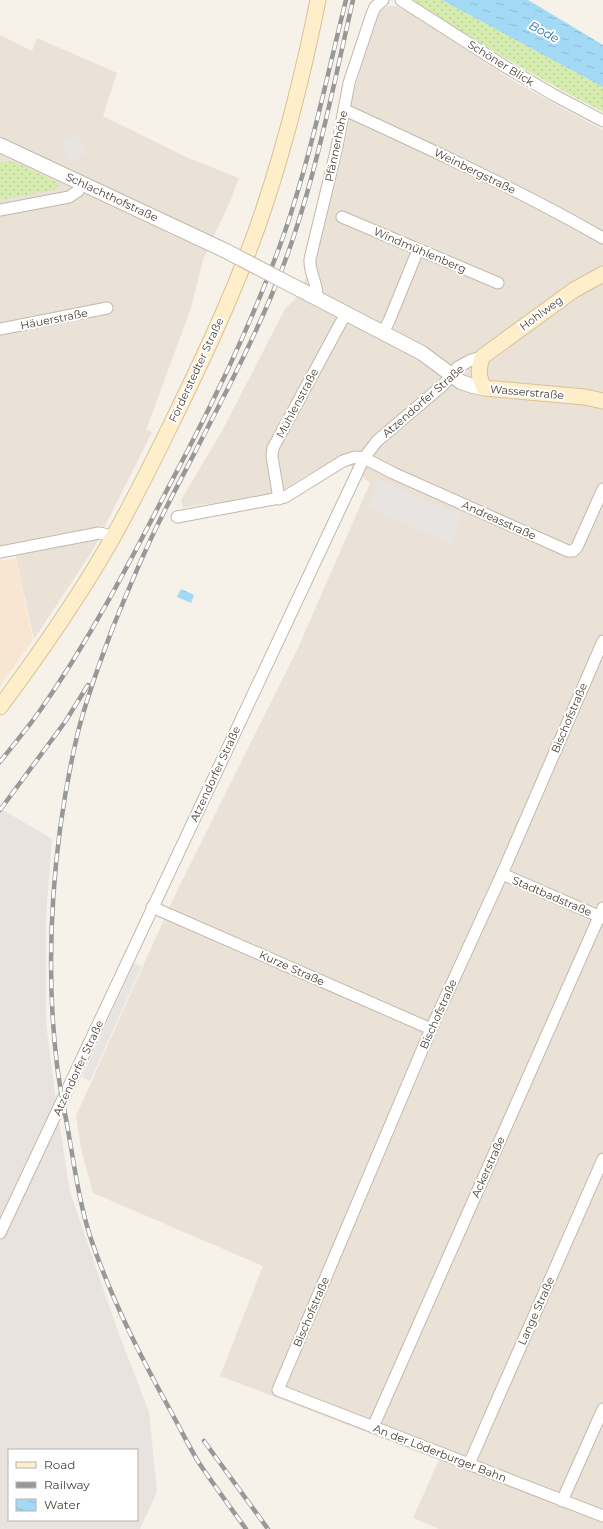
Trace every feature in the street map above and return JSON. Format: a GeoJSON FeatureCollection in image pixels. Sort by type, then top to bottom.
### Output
{"type":"FeatureCollection","features":[{"type":"Feature","properties":{"kind":"main road","name":"Förderstedter Straße"},"geometry":{"type":"LineString","coordinates":[[0,707],[61,620],[112,538],[146,474],[204,356],[255,234],[294,110],[318,0]]}},
{"type":"Feature","properties":{"kind":"main road","name":"Hohlweg"},"geometry":{"type":"LineString","coordinates":[[482,357],[574,290],[603,274]]}},
{"type":"Feature","properties":{"kind":"main road","name":"Wasserstraße"},"geometry":{"type":"LineString","coordinates":[[482,357],[478,376],[484,388],[585,397],[603,401]]}},
{"type":"Feature","properties":{"kind":"street","name":"Pfännerhöhe"},"geometry":{"type":"LineString","coordinates":[[317,298],[317,289],[309,268],[310,259],[337,147],[349,83],[372,14],[375,7],[384,0]]}},
{"type":"Feature","properties":{"kind":"street","name":"Schöner Blick"},"geometry":{"type":"LineString","coordinates":[[402,0],[504,66],[603,121]]}},
{"type":"Feature","properties":{"kind":"street","name":"Weinbergstraße"},"geometry":{"type":"LineString","coordinates":[[344,110],[474,170],[561,214],[603,238]]}},
{"type":"Feature","properties":{"kind":"street","name":"Schlachthofstraße"},"geometry":{"type":"LineString","coordinates":[[0,145],[224,250],[317,298]]}},
{"type":"Feature","properties":{"kind":"street"},"geometry":{"type":"LineString","coordinates":[[0,210],[69,197],[78,191],[82,183]]}},
{"type":"Feature","properties":{"kind":"street","name":"Windmühlenberg"},"geometry":{"type":"LineString","coordinates":[[342,217],[498,283]]}},
{"type":"Feature","properties":{"kind":"street"},"geometry":{"type":"LineString","coordinates":[[383,332],[389,321],[418,250]]}},
{"type":"Feature","properties":{"kind":"street"},"geometry":{"type":"LineString","coordinates":[[317,298],[422,353],[461,382],[484,388]]}},
{"type":"Feature","properties":{"kind":"street","name":"Häuerstraße"},"geometry":{"type":"LineString","coordinates":[[0,329],[107,308]]}},
{"type":"Feature","properties":{"kind":"street","name":"Mühlenstraße"},"geometry":{"type":"LineString","coordinates":[[279,499],[272,456],[273,448],[346,313]]}},
{"type":"Feature","properties":{"kind":"street","name":"Atzendorfer Straße"},"geometry":{"type":"LineString","coordinates":[[0,1233],[364,458],[377,441],[443,385],[458,367],[471,360],[482,357]]}},
{"type":"Feature","properties":{"kind":"street"},"geometry":{"type":"LineString","coordinates":[[177,517],[279,499],[295,491],[343,461],[355,458],[364,458]]}},
{"type":"Feature","properties":{"kind":"street","name":"Andreasstraße"},"geometry":{"type":"LineString","coordinates":[[364,458],[393,473],[568,551],[573,551],[577,547],[603,489]]}},
{"type":"Feature","properties":{"kind":"street"},"geometry":{"type":"LineString","coordinates":[[0,552],[99,533],[112,538]]}},
{"type":"Feature","properties":{"kind":"street","name":"Bischofstraße"},"geometry":{"type":"LineString","coordinates":[[278,1390],[431,1029],[502,874],[603,641]]}},
{"type":"Feature","properties":{"kind":"street","name":"Stadtbadstraße"},"geometry":{"type":"LineString","coordinates":[[502,874],[602,914]]}},
{"type":"Feature","properties":{"kind":"street","name":"Kurze Straße"},"geometry":{"type":"LineString","coordinates":[[152,907],[431,1029]]}},
{"type":"Feature","properties":{"kind":"street","name":"Ackerstraße"},"geometry":{"type":"LineString","coordinates":[[373,1427],[602,914]]}},
{"type":"Feature","properties":{"kind":"street","name":"Lange Straße"},"geometry":{"type":"LineString","coordinates":[[469,1464],[603,1158]]}},
{"type":"Feature","properties":{"kind":"street","name":"An der Löderburger Bahn"},"geometry":{"type":"LineString","coordinates":[[278,1390],[603,1516]]}},
{"type":"Feature","properties":{"kind":"street"},"geometry":{"type":"LineString","coordinates":[[562,1501],[603,1408]]}},
{"type":"Feature","properties":{"kind":"shaded area"},"geometry":{"type":"Polygon","coordinates":[[[388,6],[396,6],[411,13],[515,82],[603,130],[603,1529],[439,1529],[413,1518],[439,1460],[220,1376],[263,1266],[93,1193],[81,1148],[76,1116],[173,899],[298,648],[370,483],[342,458],[305,476],[282,491],[260,498],[183,508],[181,500],[222,431],[285,309],[296,298],[315,259],[344,148],[352,98],[379,12],[388,6]]]}},
{"type":"Feature","properties":{"kind":"shaded area"},"geometry":{"type":"Polygon","coordinates":[[[0,35],[32,51],[37,38],[117,73],[103,116],[188,158],[239,178],[203,260],[191,308],[146,430],[152,432],[93,550],[34,639],[14,544],[0,546],[0,35]]]}},
{"type":"Feature","properties":{"kind":"shaded area"},"geometry":{"type":"Polygon","coordinates":[[[75,134],[87,153],[72,163],[60,144],[75,134]]]}},
{"type":"Feature","properties":{"kind":"shaded area"},"geometry":{"type":"Polygon","coordinates":[[[378,479],[462,516],[450,544],[367,506],[378,479]]]}},
{"type":"Feature","properties":{"kind":"shaded area"},"geometry":{"type":"Polygon","coordinates":[[[16,558],[33,640],[0,686],[0,561],[16,558]]]}},
{"type":"Feature","properties":{"kind":"shaded area"},"geometry":{"type":"Polygon","coordinates":[[[0,808],[52,839],[46,917],[46,1022],[56,1101],[70,1192],[117,1329],[149,1412],[157,1492],[140,1529],[0,1529],[0,808]]]}},
{"type":"Feature","properties":{"kind":"shaded area"},"geometry":{"type":"Polygon","coordinates":[[[134,963],[142,966],[90,1081],[82,1077],[134,963]]]}},
{"type":"Feature","properties":{"kind":"green space"},"geometry":{"type":"Polygon","coordinates":[[[413,0],[442,0],[603,87],[603,112],[506,59],[413,0]]]}},
{"type":"Feature","properties":{"kind":"green space"},"geometry":{"type":"Polygon","coordinates":[[[13,161],[59,183],[57,189],[0,200],[0,163],[13,161]]]}},
{"type":"Feature","properties":{"kind":"water","name":"Bode"},"geometry":{"type":"Polygon","coordinates":[[[442,0],[528,0],[603,45],[603,87],[442,0]]]}},
{"type":"Feature","properties":{"kind":"water"},"geometry":{"type":"Polygon","coordinates":[[[181,589],[194,595],[191,603],[177,597],[181,589]]]}},
{"type":"Feature","properties":{"kind":"railway"},"geometry":{"type":"LineString","coordinates":[[0,762],[34,718],[75,658],[92,630],[200,427],[230,365],[258,302],[293,208],[310,149],[346,0]]}},
{"type":"Feature","properties":{"kind":"railway"},"geometry":{"type":"LineString","coordinates":[[111,632],[152,536],[244,356],[270,299],[284,263],[297,226],[318,151],[353,0]]}},
{"type":"Feature","properties":{"kind":"railway"},"geometry":{"type":"LineString","coordinates":[[113,627],[90,692],[78,732],[62,813],[53,897],[51,940],[53,1024],[58,1074],[84,1214],[91,1239],[107,1283],[136,1346],[191,1449],[199,1463],[246,1529]]}},
{"type":"Feature","properties":{"kind":"railway"},"geometry":{"type":"LineString","coordinates":[[0,810],[65,722],[88,685]]}},
{"type":"Feature","properties":{"kind":"railway"},"geometry":{"type":"LineString","coordinates":[[204,1441],[268,1529]]}}]}
